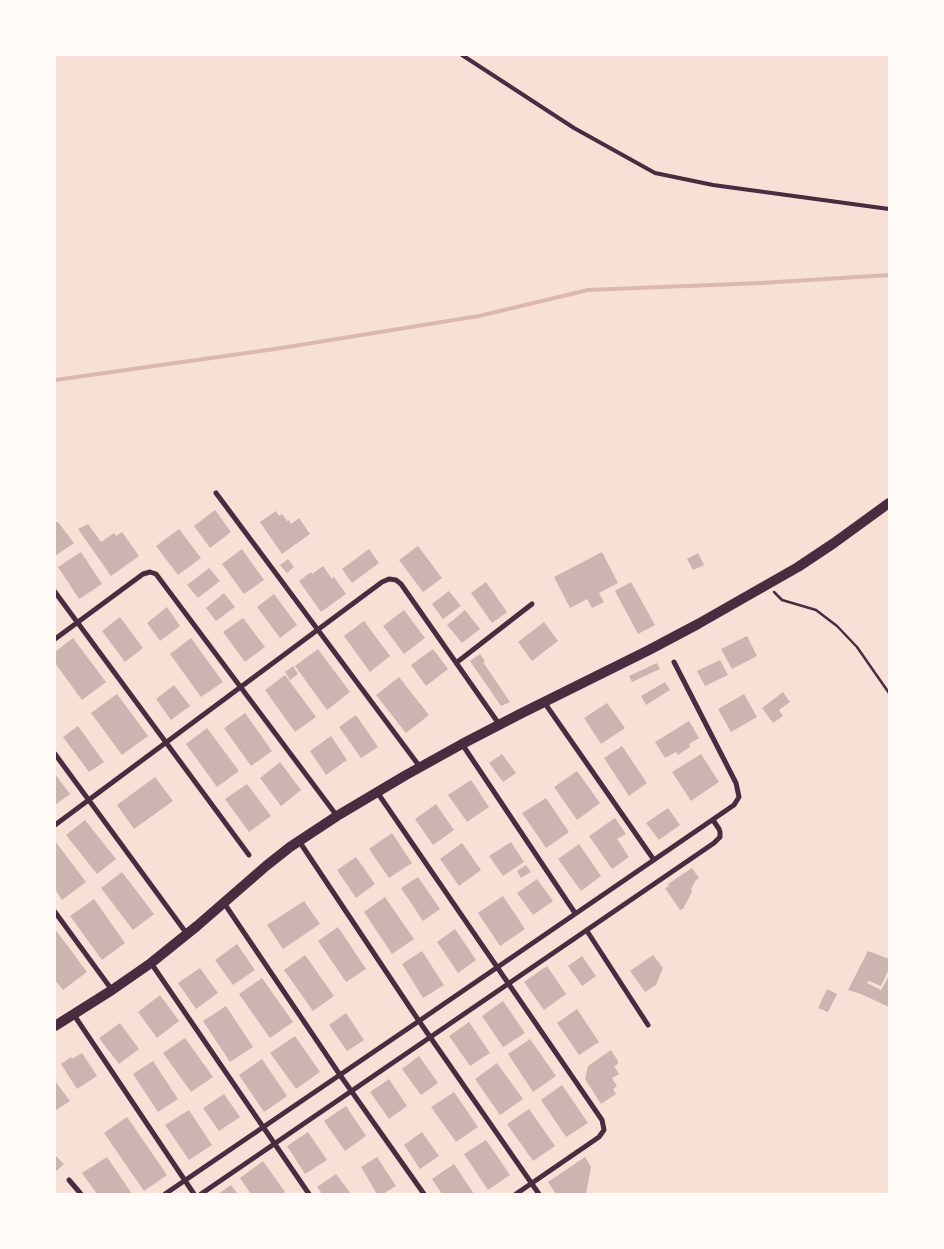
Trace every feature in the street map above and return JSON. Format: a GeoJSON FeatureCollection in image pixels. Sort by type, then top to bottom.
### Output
{"type":"FeatureCollection","features":[{"type":"Feature","properties":{"kind":"main road"},"geometry":{"type":"LineString","coordinates":[[55,1026],[151,963],[266,866],[337,816],[420,767],[499,724],[656,647],[767,585],[834,543],[889,503]]}},
{"type":"Feature","properties":{"kind":"street"},"geometry":{"type":"LineString","coordinates":[[216,493],[420,767]]}},
{"type":"Feature","properties":{"kind":"street"},"geometry":{"type":"LineString","coordinates":[[55,639],[143,574],[150,572],[158,576],[337,816]]}},
{"type":"Feature","properties":{"kind":"street"},"geometry":{"type":"LineString","coordinates":[[55,825],[382,582],[392,578],[399,581],[499,724]]}},
{"type":"Feature","properties":{"kind":"street"},"geometry":{"type":"LineString","coordinates":[[55,592],[249,855]]}},
{"type":"Feature","properties":{"kind":"street"},"geometry":{"type":"LineString","coordinates":[[456,663],[532,604]]}},
{"type":"Feature","properties":{"kind":"street"},"geometry":{"type":"LineString","coordinates":[[165,1194],[734,805],[739,797],[736,782],[674,662]]}},
{"type":"Feature","properties":{"kind":"street"},"geometry":{"type":"LineString","coordinates":[[544,702],[654,860]]}},
{"type":"Feature","properties":{"kind":"street"},"geometry":{"type":"LineString","coordinates":[[462,744],[575,914]]}},
{"type":"Feature","properties":{"kind":"street"},"geometry":{"type":"LineString","coordinates":[[55,754],[187,934]]}},
{"type":"Feature","properties":{"kind":"street"},"geometry":{"type":"LineString","coordinates":[[376,792],[604,1125],[602,1134],[596,1140],[516,1194]]}},
{"type":"Feature","properties":{"kind":"street"},"geometry":{"type":"LineString","coordinates":[[201,1194],[714,843],[720,836],[720,832],[713,820]]}},
{"type":"Feature","properties":{"kind":"street"},"geometry":{"type":"LineString","coordinates":[[299,841],[419,1021],[539,1194]]}},
{"type":"Feature","properties":{"kind":"street"},"geometry":{"type":"LineString","coordinates":[[223,902],[424,1194]]}},
{"type":"Feature","properties":{"kind":"street"},"geometry":{"type":"LineString","coordinates":[[55,912],[112,990]]}},
{"type":"Feature","properties":{"kind":"street"},"geometry":{"type":"LineString","coordinates":[[587,931],[648,1025]]}},
{"type":"Feature","properties":{"kind":"street"},"geometry":{"type":"LineString","coordinates":[[151,963],[309,1194]]}},
{"type":"Feature","properties":{"kind":"street"},"geometry":{"type":"LineString","coordinates":[[74,1014],[194,1194]]}},
{"type":"Feature","properties":{"kind":"street"},"geometry":{"type":"LineString","coordinates":[[69,1180],[81,1194]]}},
{"type":"Feature","properties":{"kind":"lane"},"geometry":{"type":"LineString","coordinates":[[462,55],[574,128],[655,173],[713,185],[889,209]]}},
{"type":"Feature","properties":{"kind":"path"},"geometry":{"type":"LineString","coordinates":[[767,585],[782,600],[816,610],[837,626],[860,651],[889,693]]}},
{"type":"Feature","properties":{"kind":"building"},"geometry":{"type":"Polygon","coordinates":[[[215,510],[231,532],[210,548],[194,526],[215,510]]]}},
{"type":"Feature","properties":{"kind":"building"},"geometry":{"type":"Polygon","coordinates":[[[276,511],[279,516],[282,514],[291,524],[299,518],[310,534],[282,554],[260,522],[276,511]]]}},
{"type":"Feature","properties":{"kind":"building"},"geometry":{"type":"Polygon","coordinates":[[[55,522],[58,522],[74,543],[55,556],[55,522]]]}},
{"type":"Feature","properties":{"kind":"building"},"geometry":{"type":"Polygon","coordinates":[[[88,524],[101,542],[114,533],[116,536],[122,532],[139,556],[111,576],[78,529],[88,524]]]}},
{"type":"Feature","properties":{"kind":"building"},"geometry":{"type":"Polygon","coordinates":[[[179,529],[201,558],[178,575],[156,546],[179,529]]]}},
{"type":"Feature","properties":{"kind":"building"},"geometry":{"type":"Polygon","coordinates":[[[418,546],[442,578],[423,592],[399,560],[418,546]]]}},
{"type":"Feature","properties":{"kind":"building"},"geometry":{"type":"Polygon","coordinates":[[[242,549],[264,580],[244,594],[222,564],[242,549]]]}},
{"type":"Feature","properties":{"kind":"building"},"geometry":{"type":"Polygon","coordinates":[[[369,549],[379,563],[352,583],[342,569],[369,549]]]}},
{"type":"Feature","properties":{"kind":"building"},"geometry":{"type":"Polygon","coordinates":[[[81,552],[102,584],[79,599],[58,567],[81,552]]]}},
{"type":"Feature","properties":{"kind":"building"},"geometry":{"type":"Polygon","coordinates":[[[602,552],[618,583],[599,593],[604,602],[592,608],[587,599],[570,608],[554,577],[602,552]]]}},
{"type":"Feature","properties":{"kind":"building"},"geometry":{"type":"Polygon","coordinates":[[[698,553],[704,565],[693,570],[687,559],[698,553]]]}},
{"type":"Feature","properties":{"kind":"building"},"geometry":{"type":"Polygon","coordinates":[[[288,559],[294,567],[287,573],[280,565],[288,559]]]}},
{"type":"Feature","properties":{"kind":"building"},"geometry":{"type":"Polygon","coordinates":[[[323,566],[332,579],[334,577],[346,594],[321,612],[299,581],[323,566]]]}},
{"type":"Feature","properties":{"kind":"building"},"geometry":{"type":"Polygon","coordinates":[[[209,568],[220,581],[198,598],[187,585],[209,568]]]}},
{"type":"Feature","properties":{"kind":"building"},"geometry":{"type":"Polygon","coordinates":[[[486,582],[507,612],[492,623],[471,593],[486,582]]]}},
{"type":"Feature","properties":{"kind":"building"},"geometry":{"type":"Polygon","coordinates":[[[631,582],[655,625],[638,634],[615,591],[631,582]]]}},
{"type":"Feature","properties":{"kind":"building"},"geometry":{"type":"Polygon","coordinates":[[[449,591],[461,606],[443,619],[432,604],[449,591]]]}},
{"type":"Feature","properties":{"kind":"building"},"geometry":{"type":"Polygon","coordinates":[[[224,593],[235,607],[216,621],[206,608],[224,593]]]}},
{"type":"Feature","properties":{"kind":"building"},"geometry":{"type":"Polygon","coordinates":[[[274,594],[297,625],[280,638],[257,607],[274,594]]]}},
{"type":"Feature","properties":{"kind":"building"},"geometry":{"type":"Polygon","coordinates":[[[167,607],[180,626],[160,641],[147,623],[167,607]]]}},
{"type":"Feature","properties":{"kind":"building"},"geometry":{"type":"Polygon","coordinates":[[[404,610],[425,638],[404,654],[383,626],[404,610]]]}},
{"type":"Feature","properties":{"kind":"building"},"geometry":{"type":"Polygon","coordinates":[[[465,610],[480,629],[462,643],[447,625],[465,610]]]}},
{"type":"Feature","properties":{"kind":"building"},"geometry":{"type":"Polygon","coordinates":[[[120,617],[143,648],[125,662],[102,631],[120,617]]]}},
{"type":"Feature","properties":{"kind":"building"},"geometry":{"type":"Polygon","coordinates":[[[243,618],[265,647],[245,662],[223,632],[243,618]]]}},
{"type":"Feature","properties":{"kind":"building"},"geometry":{"type":"Polygon","coordinates":[[[364,621],[390,656],[370,672],[344,636],[364,621]]]}},
{"type":"Feature","properties":{"kind":"building"},"geometry":{"type":"Polygon","coordinates":[[[544,622],[558,641],[532,661],[518,642],[544,622]]]}},
{"type":"Feature","properties":{"kind":"building"},"geometry":{"type":"Polygon","coordinates":[[[747,636],[757,656],[732,669],[721,649],[747,636]]]}},
{"type":"Feature","properties":{"kind":"building"},"geometry":{"type":"Polygon","coordinates":[[[73,638],[106,682],[82,700],[55,663],[55,652],[73,638]]]}},
{"type":"Feature","properties":{"kind":"building"},"geometry":{"type":"Polygon","coordinates":[[[191,638],[223,682],[201,697],[170,654],[191,638]]]}},
{"type":"Feature","properties":{"kind":"building"},"geometry":{"type":"Polygon","coordinates":[[[318,649],[350,692],[327,710],[295,666],[318,649]]]}},
{"type":"Feature","properties":{"kind":"building"},"geometry":{"type":"Polygon","coordinates":[[[433,649],[448,669],[426,686],[411,665],[433,649]]]}},
{"type":"Feature","properties":{"kind":"building"},"geometry":{"type":"Polygon","coordinates":[[[480,654],[485,661],[483,662],[510,702],[501,706],[470,661],[480,654]]]}},
{"type":"Feature","properties":{"kind":"building"},"geometry":{"type":"Polygon","coordinates":[[[720,660],[728,675],[705,686],[697,671],[720,660]]]}},
{"type":"Feature","properties":{"kind":"building"},"geometry":{"type":"Polygon","coordinates":[[[657,663],[660,669],[632,682],[629,676],[657,663]]]}},
{"type":"Feature","properties":{"kind":"building"},"geometry":{"type":"Polygon","coordinates":[[[293,666],[298,674],[290,680],[285,672],[293,666]]]}},
{"type":"Feature","properties":{"kind":"building"},"geometry":{"type":"Polygon","coordinates":[[[285,675],[316,717],[295,732],[265,690],[285,675]]]}},
{"type":"Feature","properties":{"kind":"building"},"geometry":{"type":"Polygon","coordinates":[[[399,677],[429,715],[406,733],[376,695],[399,677]]]}},
{"type":"Feature","properties":{"kind":"building"},"geometry":{"type":"Polygon","coordinates":[[[665,682],[670,690],[646,705],[641,696],[665,682]]]}},
{"type":"Feature","properties":{"kind":"building"},"geometry":{"type":"Polygon","coordinates":[[[174,685],[190,706],[171,720],[156,699],[174,685]]]}},
{"type":"Feature","properties":{"kind":"building"},"geometry":{"type":"Polygon","coordinates":[[[783,692],[790,702],[779,710],[783,716],[773,723],[762,708],[783,692]]]}},
{"type":"Feature","properties":{"kind":"building"},"geometry":{"type":"Polygon","coordinates":[[[117,694],[148,736],[122,755],[91,713],[117,694]]]}},
{"type":"Feature","properties":{"kind":"building"},"geometry":{"type":"Polygon","coordinates":[[[744,694],[757,717],[731,732],[718,709],[744,694]]]}},
{"type":"Feature","properties":{"kind":"building"},"geometry":{"type":"Polygon","coordinates":[[[607,703],[625,728],[601,744],[584,718],[607,703]]]}},
{"type":"Feature","properties":{"kind":"building"},"geometry":{"type":"Polygon","coordinates":[[[245,713],[272,751],[251,766],[224,728],[245,713]]]}},
{"type":"Feature","properties":{"kind":"building"},"geometry":{"type":"Polygon","coordinates":[[[356,715],[378,747],[361,758],[339,727],[356,715]]]}},
{"type":"Feature","properties":{"kind":"building"},"geometry":{"type":"Polygon","coordinates":[[[689,721],[699,738],[689,744],[690,747],[678,755],[676,752],[665,758],[655,742],[689,721]]]}},
{"type":"Feature","properties":{"kind":"building"},"geometry":{"type":"Polygon","coordinates":[[[78,726],[104,762],[89,772],[63,737],[78,726]]]}},
{"type":"Feature","properties":{"kind":"building"},"geometry":{"type":"Polygon","coordinates":[[[207,728],[239,771],[217,787],[186,744],[207,728]]]}},
{"type":"Feature","properties":{"kind":"building"},"geometry":{"type":"Polygon","coordinates":[[[331,736],[347,760],[326,775],[310,751],[331,736]]]}},
{"type":"Feature","properties":{"kind":"building"},"geometry":{"type":"Polygon","coordinates":[[[622,746],[647,783],[629,796],[604,758],[622,746]]]}},
{"type":"Feature","properties":{"kind":"building"},"geometry":{"type":"Polygon","coordinates":[[[502,754],[516,773],[503,782],[489,763],[502,754]]]}},
{"type":"Feature","properties":{"kind":"building"},"geometry":{"type":"Polygon","coordinates":[[[701,754],[719,782],[691,801],[672,772],[701,754]]]}},
{"type":"Feature","properties":{"kind":"building"},"geometry":{"type":"Polygon","coordinates":[[[280,762],[301,790],[281,806],[260,778],[280,762]]]}},
{"type":"Feature","properties":{"kind":"building"},"geometry":{"type":"Polygon","coordinates":[[[577,771],[600,803],[577,820],[554,787],[577,771]]]}},
{"type":"Feature","properties":{"kind":"building"},"geometry":{"type":"Polygon","coordinates":[[[55,774],[70,794],[55,805],[55,774]]]}},
{"type":"Feature","properties":{"kind":"building"},"geometry":{"type":"Polygon","coordinates":[[[155,777],[173,801],[134,829],[117,805],[155,777]]]}},
{"type":"Feature","properties":{"kind":"building"},"geometry":{"type":"Polygon","coordinates":[[[471,780],[489,807],[467,822],[448,795],[471,780]]]}},
{"type":"Feature","properties":{"kind":"building"},"geometry":{"type":"Polygon","coordinates":[[[247,784],[271,816],[249,832],[225,799],[247,784]]]}},
{"type":"Feature","properties":{"kind":"building"},"geometry":{"type":"Polygon","coordinates":[[[546,798],[569,832],[546,848],[522,813],[546,798]]]}},
{"type":"Feature","properties":{"kind":"building"},"geometry":{"type":"Polygon","coordinates":[[[436,804],[454,830],[433,845],[415,819],[436,804]]]}},
{"type":"Feature","properties":{"kind":"building"},"geometry":{"type":"Polygon","coordinates":[[[668,808],[680,825],[659,840],[646,823],[668,808]]]}},
{"type":"Feature","properties":{"kind":"building"},"geometry":{"type":"Polygon","coordinates":[[[615,818],[626,834],[617,839],[629,857],[612,869],[589,836],[615,818]]]}},
{"type":"Feature","properties":{"kind":"building"},"geometry":{"type":"Polygon","coordinates":[[[85,820],[116,859],[97,874],[66,835],[85,820]]]}},
{"type":"Feature","properties":{"kind":"building"},"geometry":{"type":"Polygon","coordinates":[[[392,833],[412,863],[389,878],[369,849],[392,833]]]}},
{"type":"Feature","properties":{"kind":"building"},"geometry":{"type":"Polygon","coordinates":[[[55,841],[86,882],[62,900],[55,889],[55,841]]]}},
{"type":"Feature","properties":{"kind":"building"},"geometry":{"type":"Polygon","coordinates":[[[511,842],[524,862],[503,876],[489,856],[511,842]]]}},
{"type":"Feature","properties":{"kind":"building"},"geometry":{"type":"Polygon","coordinates":[[[462,843],[481,870],[459,886],[440,859],[462,843]]]}},
{"type":"Feature","properties":{"kind":"building"},"geometry":{"type":"Polygon","coordinates":[[[579,844],[601,876],[581,891],[558,859],[579,844]]]}},
{"type":"Feature","properties":{"kind":"building"},"geometry":{"type":"Polygon","coordinates":[[[356,857],[375,884],[356,898],[337,870],[356,857]]]}},
{"type":"Feature","properties":{"kind":"building"},"geometry":{"type":"Polygon","coordinates":[[[526,865],[531,872],[521,878],[517,871],[526,865]]]}},
{"type":"Feature","properties":{"kind":"building"},"geometry":{"type":"Polygon","coordinates":[[[692,868],[699,878],[691,889],[692,892],[683,909],[680,910],[665,888],[692,868]]]}},
{"type":"Feature","properties":{"kind":"building"},"geometry":{"type":"Polygon","coordinates":[[[122,872],[154,914],[133,930],[101,888],[122,872]]]}},
{"type":"Feature","properties":{"kind":"building"},"geometry":{"type":"Polygon","coordinates":[[[418,877],[440,909],[423,921],[401,888],[418,877]]]}},
{"type":"Feature","properties":{"kind":"building"},"geometry":{"type":"Polygon","coordinates":[[[537,879],[553,901],[533,915],[517,893],[537,879]]]}},
{"type":"Feature","properties":{"kind":"building"},"geometry":{"type":"Polygon","coordinates":[[[503,896],[525,929],[500,946],[478,913],[503,896]]]}},
{"type":"Feature","properties":{"kind":"building"},"geometry":{"type":"Polygon","coordinates":[[[385,897],[414,939],[392,954],[364,912],[385,897]]]}},
{"type":"Feature","properties":{"kind":"building"},"geometry":{"type":"Polygon","coordinates":[[[94,899],[125,943],[102,960],[70,916],[94,899]]]}},
{"type":"Feature","properties":{"kind":"building"},"geometry":{"type":"Polygon","coordinates":[[[304,901],[320,924],[283,949],[267,925],[304,901]]]}},
{"type":"Feature","properties":{"kind":"building"},"geometry":{"type":"Polygon","coordinates":[[[338,927],[366,969],[346,982],[318,941],[338,927]]]}},
{"type":"Feature","properties":{"kind":"building"},"geometry":{"type":"Polygon","coordinates":[[[55,929],[87,972],[63,990],[55,980],[55,929]]]}},
{"type":"Feature","properties":{"kind":"building"},"geometry":{"type":"Polygon","coordinates":[[[455,929],[476,960],[458,973],[437,942],[455,929]]]}},
{"type":"Feature","properties":{"kind":"building"},"geometry":{"type":"Polygon","coordinates":[[[237,944],[255,970],[233,985],[215,960],[237,944]]]}},
{"type":"Feature","properties":{"kind":"building"},"geometry":{"type":"Polygon","coordinates":[[[422,951],[444,985],[423,998],[402,964],[422,951]]]}},
{"type":"Feature","properties":{"kind":"building"},"geometry":{"type":"Polygon","coordinates":[[[868,951],[889,959],[889,969],[881,986],[869,981],[867,983],[881,990],[889,976],[889,1007],[848,990],[868,951]]]}},
{"type":"Feature","properties":{"kind":"building"},"geometry":{"type":"Polygon","coordinates":[[[305,955],[334,996],[313,1011],[284,970],[305,955]]]}},
{"type":"Feature","properties":{"kind":"building"},"geometry":{"type":"Polygon","coordinates":[[[653,955],[663,968],[656,985],[645,992],[630,971],[653,955]]]}},
{"type":"Feature","properties":{"kind":"building"},"geometry":{"type":"Polygon","coordinates":[[[582,956],[596,976],[582,986],[568,966],[582,956]]]}},
{"type":"Feature","properties":{"kind":"building"},"geometry":{"type":"Polygon","coordinates":[[[547,966],[566,994],[544,1010],[524,982],[547,966]]]}},
{"type":"Feature","properties":{"kind":"building"},"geometry":{"type":"Polygon","coordinates":[[[200,968],[218,993],[196,1009],[178,983],[200,968]]]}},
{"type":"Feature","properties":{"kind":"building"},"geometry":{"type":"Polygon","coordinates":[[[262,978],[293,1022],[270,1038],[239,994],[262,978]]]}},
{"type":"Feature","properties":{"kind":"building"},"geometry":{"type":"Polygon","coordinates":[[[827,989],[837,994],[828,1012],[818,1008],[827,989]]]}},
{"type":"Feature","properties":{"kind":"building"},"geometry":{"type":"Polygon","coordinates":[[[160,995],[179,1021],[157,1038],[138,1012],[160,995]]]}},
{"type":"Feature","properties":{"kind":"building"},"geometry":{"type":"Polygon","coordinates":[[[503,1001],[525,1033],[503,1047],[482,1016],[503,1001]]]}},
{"type":"Feature","properties":{"kind":"building"},"geometry":{"type":"Polygon","coordinates":[[[226,1006],[253,1047],[230,1062],[203,1021],[226,1006]]]}},
{"type":"Feature","properties":{"kind":"building"},"geometry":{"type":"Polygon","coordinates":[[[577,1009],[599,1042],[579,1055],[557,1023],[577,1009]]]}},
{"type":"Feature","properties":{"kind":"building"},"geometry":{"type":"Polygon","coordinates":[[[346,1013],[364,1040],[347,1051],[329,1025],[346,1013]]]}},
{"type":"Feature","properties":{"kind":"building"},"geometry":{"type":"Polygon","coordinates":[[[469,1022],[490,1053],[470,1066],[449,1036],[469,1022]]]}},
{"type":"Feature","properties":{"kind":"building"},"geometry":{"type":"Polygon","coordinates":[[[120,1023],[139,1049],[119,1064],[99,1038],[120,1023]]]}},
{"type":"Feature","properties":{"kind":"building"},"geometry":{"type":"Polygon","coordinates":[[[295,1036],[320,1072],[296,1089],[270,1053],[295,1036]]]}},
{"type":"Feature","properties":{"kind":"building"},"geometry":{"type":"Polygon","coordinates":[[[185,1038],[213,1077],[191,1092],[163,1053],[185,1038]]]}},
{"type":"Feature","properties":{"kind":"building"},"geometry":{"type":"Polygon","coordinates":[[[530,1039],[556,1076],[533,1092],[508,1054],[530,1039]]]}},
{"type":"Feature","properties":{"kind":"building"},"geometry":{"type":"Polygon","coordinates":[[[611,1050],[618,1061],[618,1064],[614,1066],[619,1074],[612,1078],[617,1086],[613,1089],[616,1094],[601,1104],[585,1079],[588,1066],[611,1050]]]}},
{"type":"Feature","properties":{"kind":"building"},"geometry":{"type":"Polygon","coordinates":[[[82,1053],[97,1076],[77,1089],[61,1064],[71,1057],[72,1059],[82,1053]]]}},
{"type":"Feature","properties":{"kind":"building"},"geometry":{"type":"Polygon","coordinates":[[[419,1056],[438,1083],[421,1095],[402,1069],[419,1056]]]}},
{"type":"Feature","properties":{"kind":"building"},"geometry":{"type":"Polygon","coordinates":[[[262,1059],[287,1096],[264,1112],[239,1075],[262,1059]]]}},
{"type":"Feature","properties":{"kind":"building"},"geometry":{"type":"Polygon","coordinates":[[[153,1061],[178,1099],[158,1112],[133,1074],[153,1061]]]}},
{"type":"Feature","properties":{"kind":"building"},"geometry":{"type":"Polygon","coordinates":[[[497,1063],[523,1099],[500,1115],[475,1079],[497,1063]]]}},
{"type":"Feature","properties":{"kind":"building"},"geometry":{"type":"Polygon","coordinates":[[[389,1079],[407,1106],[389,1119],[370,1092],[389,1079]]]}},
{"type":"Feature","properties":{"kind":"building"},"geometry":{"type":"Polygon","coordinates":[[[55,1081],[70,1101],[55,1111],[55,1081]]]}},
{"type":"Feature","properties":{"kind":"building"},"geometry":{"type":"Polygon","coordinates":[[[562,1085],[588,1123],[566,1137],[541,1100],[562,1085]]]}},
{"type":"Feature","properties":{"kind":"building"},"geometry":{"type":"Polygon","coordinates":[[[454,1092],[478,1127],[456,1142],[431,1107],[454,1092]]]}},
{"type":"Feature","properties":{"kind":"building"},"geometry":{"type":"Polygon","coordinates":[[[224,1094],[240,1117],[219,1131],[203,1108],[224,1094]]]}},
{"type":"Feature","properties":{"kind":"building"},"geometry":{"type":"Polygon","coordinates":[[[346,1106],[366,1136],[345,1151],[324,1121],[346,1106]]]}},
{"type":"Feature","properties":{"kind":"building"},"geometry":{"type":"Polygon","coordinates":[[[529,1109],[555,1146],[533,1161],[507,1124],[529,1109]]]}},
{"type":"Feature","properties":{"kind":"building"},"geometry":{"type":"Polygon","coordinates":[[[189,1110],[212,1145],[189,1160],[165,1125],[189,1110]]]}},
{"type":"Feature","properties":{"kind":"building"},"geometry":{"type":"Polygon","coordinates":[[[127,1117],[167,1175],[144,1191],[104,1133],[127,1117]]]}},
{"type":"Feature","properties":{"kind":"building"},"geometry":{"type":"Polygon","coordinates":[[[308,1132],[327,1160],[305,1174],[287,1146],[308,1132]]]}},
{"type":"Feature","properties":{"kind":"building"},"geometry":{"type":"Polygon","coordinates":[[[422,1132],[439,1156],[420,1169],[404,1145],[422,1132]]]}},
{"type":"Feature","properties":{"kind":"building"},"geometry":{"type":"Polygon","coordinates":[[[486,1140],[510,1175],[488,1190],[464,1154],[486,1140]]]}},
{"type":"Feature","properties":{"kind":"building"},"geometry":{"type":"Polygon","coordinates":[[[55,1155],[64,1164],[55,1172],[55,1155]]]}},
{"type":"Feature","properties":{"kind":"building"},"geometry":{"type":"Polygon","coordinates":[[[107,1157],[132,1194],[97,1194],[82,1173],[107,1157]]]}},
{"type":"Feature","properties":{"kind":"building"},"geometry":{"type":"Polygon","coordinates":[[[377,1157],[396,1186],[383,1194],[377,1194],[361,1167],[377,1157]]]}},
{"type":"Feature","properties":{"kind":"building"},"geometry":{"type":"Polygon","coordinates":[[[585,1157],[591,1167],[586,1194],[556,1194],[548,1182],[585,1157]]]}},
{"type":"Feature","properties":{"kind":"building"},"geometry":{"type":"Polygon","coordinates":[[[263,1161],[285,1192],[282,1194],[251,1194],[240,1178],[263,1161]]]}},
{"type":"Feature","properties":{"kind":"building"},"geometry":{"type":"Polygon","coordinates":[[[454,1164],[474,1194],[442,1194],[432,1179],[454,1164]]]}},
{"type":"Feature","properties":{"kind":"building"},"geometry":{"type":"Polygon","coordinates":[[[336,1174],[351,1194],[322,1194],[317,1187],[336,1174]]]}},
{"type":"Feature","properties":{"kind":"building"},"geometry":{"type":"Polygon","coordinates":[[[231,1185],[238,1194],[218,1194],[231,1185]]]}},
{"type":"Feature","properties":{"kind":"waterway"},"geometry":{"type":"LineString","coordinates":[[55,380],[275,349],[479,316],[588,290],[761,283],[889,275]]}}]}
